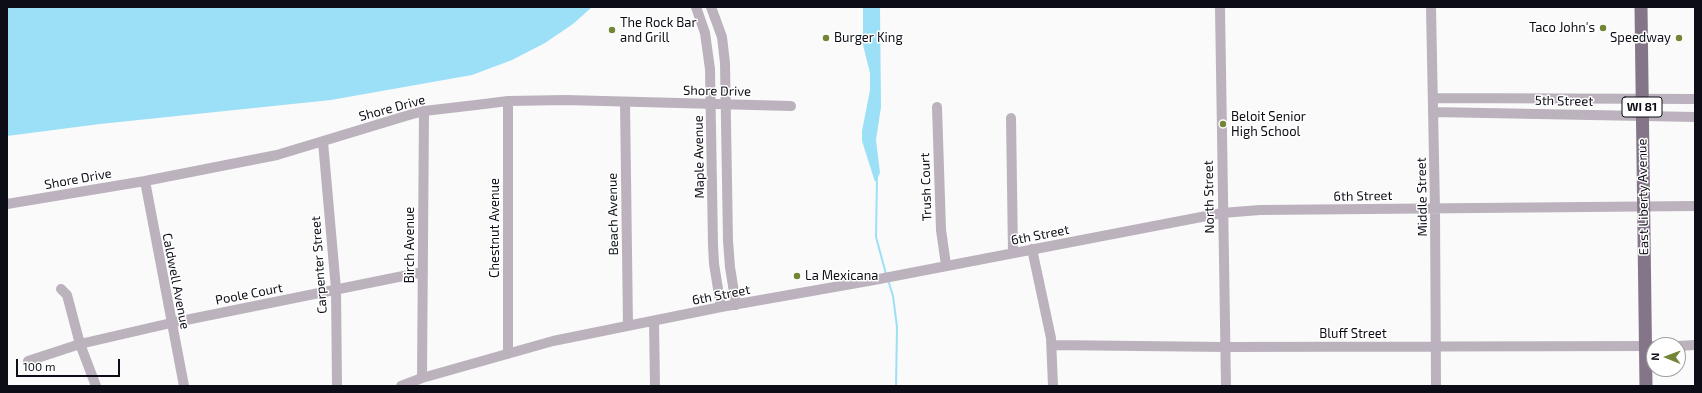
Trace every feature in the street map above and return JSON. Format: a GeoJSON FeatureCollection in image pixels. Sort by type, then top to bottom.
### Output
{"type":"FeatureCollection","features":[{"type":"Feature","properties":{"kind":"main road","name":"East Liberty Avenue"},"geometry":{"type":"LineString","coordinates":[[1641,7],[1643,206],[1650,337]]}},
{"type":"Feature","properties":{"kind":"street","name":"North Street"},"geometry":{"type":"LineString","coordinates":[[1220,7],[1222,213],[1226,386]]}},
{"type":"Feature","properties":{"kind":"street","name":"Middle Street"},"geometry":{"type":"LineString","coordinates":[[1430,7],[1436,209],[1436,386]]}},
{"type":"Feature","properties":{"kind":"street"},"geometry":{"type":"LineString","coordinates":[[697,11],[712,8],[722,37],[726,63],[729,260],[736,305]]}},
{"type":"Feature","properties":{"kind":"street","name":"Maple Avenue"},"geometry":{"type":"LineString","coordinates":[[697,11],[709,55],[713,245],[714,264],[721,307]]}},
{"type":"Feature","properties":{"kind":"street","name":"5th Street"},"geometry":{"type":"LineString","coordinates":[[1432,98],[1695,99]]}},
{"type":"Feature","properties":{"kind":"street","name":"Shore Drive"},"geometry":{"type":"LineString","coordinates":[[7,204],[144,181],[277,155],[424,111],[508,101],[566,100],[711,104],[726,103],[791,106]]}},
{"type":"Feature","properties":{"kind":"street","name":"Chestnut Avenue"},"geometry":{"type":"LineString","coordinates":[[508,101],[508,354]]}},
{"type":"Feature","properties":{"kind":"street","name":"Beach Avenue"},"geometry":{"type":"LineString","coordinates":[[625,102],[628,326]]}},
{"type":"Feature","properties":{"kind":"street","name":"Trush Court"},"geometry":{"type":"LineString","coordinates":[[937,107],[941,230],[946,265]]}},
{"type":"Feature","properties":{"kind":"street","name":"Birch Avenue"},"geometry":{"type":"LineString","coordinates":[[422,378],[424,111]]}},
{"type":"Feature","properties":{"kind":"street","name":"5th Street"},"geometry":{"type":"LineString","coordinates":[[1432,112],[1695,117]]}},
{"type":"Feature","properties":{"kind":"street"},"geometry":{"type":"LineString","coordinates":[[1011,118],[1013,253]]}},
{"type":"Feature","properties":{"kind":"street","name":"Carpenter Street"},"geometry":{"type":"LineString","coordinates":[[323,142],[336,289],[337,386]]}},
{"type":"Feature","properties":{"kind":"street","name":"Caldwell Avenue"},"geometry":{"type":"LineString","coordinates":[[144,181],[184,386]]}},
{"type":"Feature","properties":{"kind":"street","name":"6th Street"},"geometry":{"type":"LineString","coordinates":[[401,386],[422,378],[553,341],[721,307],[874,280],[1222,213],[1260,210],[1695,206]]}},
{"type":"Feature","properties":{"kind":"street"},"geometry":{"type":"LineString","coordinates":[[1032,249],[1052,345],[1052,386]]}},
{"type":"Feature","properties":{"kind":"street","name":"Poole Court"},"geometry":{"type":"LineString","coordinates":[[28,361],[80,344],[171,323],[423,272]]}},
{"type":"Feature","properties":{"kind":"street"},"geometry":{"type":"LineString","coordinates":[[61,289],[67,295],[80,344],[96,386]]}},
{"type":"Feature","properties":{"kind":"street"},"geometry":{"type":"LineString","coordinates":[[654,321],[656,386]]}},
{"type":"Feature","properties":{"kind":"street","name":"Bluff Street"},"geometry":{"type":"LineString","coordinates":[[1052,345],[1225,347],[1646,346]]}},
{"type":"Feature","properties":{"kind":"water"},"geometry":{"type":"Polygon","coordinates":[[[7,7],[592,7],[573,24],[545,43],[512,60],[472,75],[331,100],[100,124],[7,136],[7,7]]]}},
{"type":"Feature","properties":{"kind":"water"},"geometry":{"type":"Polygon","coordinates":[[[863,7],[880,7],[881,107],[876,140],[880,173],[875,182],[862,141],[862,131],[870,90],[870,73],[863,45],[863,7]]]}},
{"type":"Feature","properties":{"kind":"waterway"},"geometry":{"type":"LineString","coordinates":[[877,176],[876,237],[886,274]]}},
{"type":"Feature","properties":{"kind":"waterway"},"geometry":{"type":"LineString","coordinates":[[888,280],[893,296],[897,327],[896,386]]}},
{"type":"Feature","properties":{"kind":"place","name":"Taco John's"},"geometry":{"type":"Point","coordinates":[1603,28]}},
{"type":"Feature","properties":{"kind":"place","name":"The Rock Bar and Grill"},"geometry":{"type":"Point","coordinates":[612,30]}},
{"type":"Feature","properties":{"kind":"place","name":"Burger King"},"geometry":{"type":"Point","coordinates":[826,38]}},
{"type":"Feature","properties":{"kind":"place","name":"Speedway"},"geometry":{"type":"Point","coordinates":[1679,38]}},
{"type":"Feature","properties":{"kind":"place","name":"Beloit Senior High School"},"geometry":{"type":"Point","coordinates":[1223,124]}},
{"type":"Feature","properties":{"kind":"place","name":"La Mexicana"},"geometry":{"type":"Point","coordinates":[797,276]}}]}
